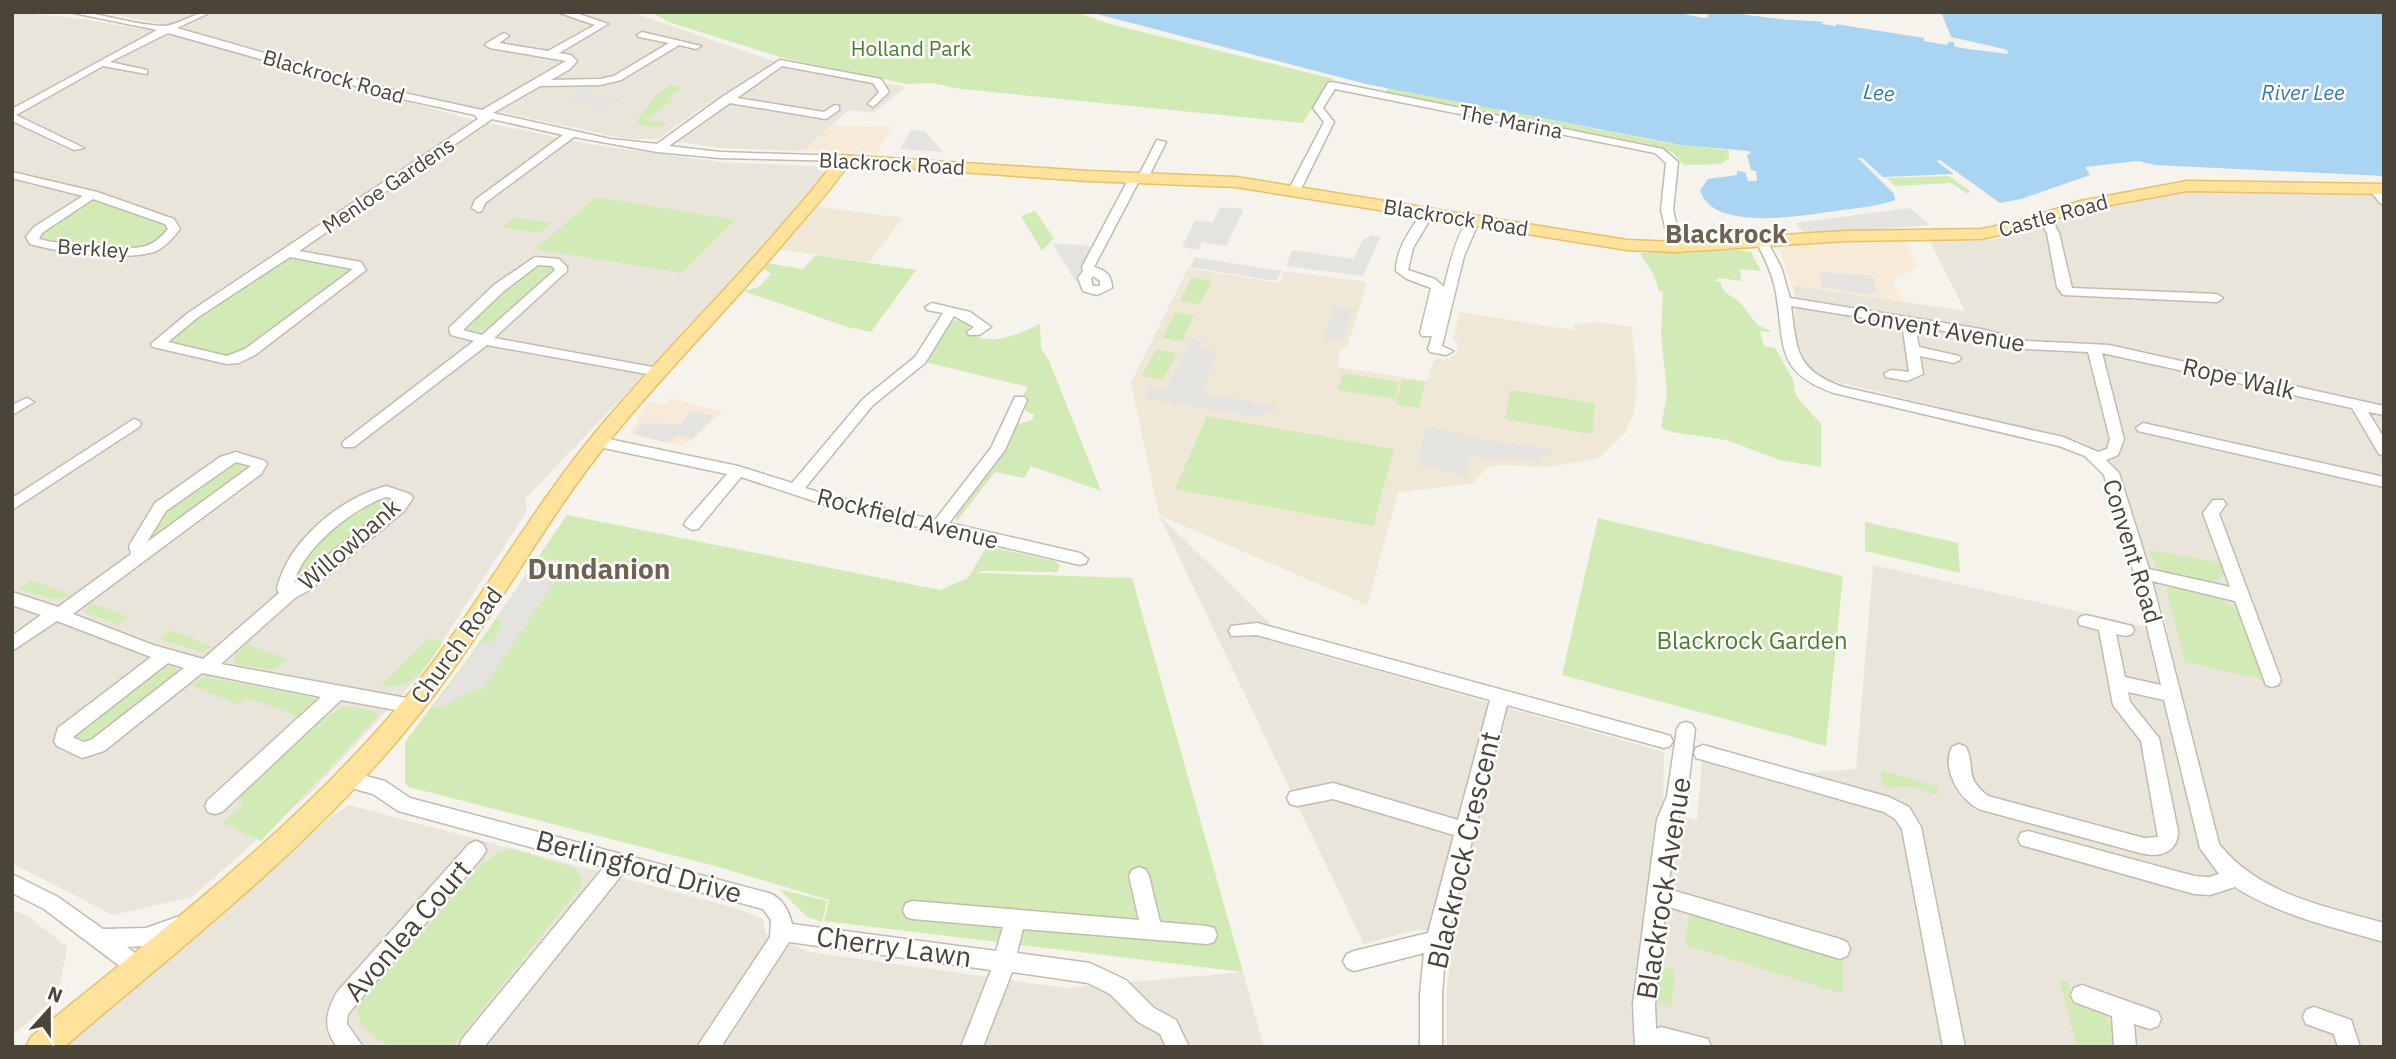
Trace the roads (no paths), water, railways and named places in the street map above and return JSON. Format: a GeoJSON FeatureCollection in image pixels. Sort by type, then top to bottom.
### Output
{"type":"FeatureCollection","features":[{"type":"Feature","properties":{"kind":"main road","name":"Blackrock Road"},"geometry":{"type":"LineString","coordinates":[[843,159],[1228,181],[1429,211],[1628,245],[1722,245]]}},
{"type":"Feature","properties":{"kind":"main road","name":"Church Road"},"geometry":{"type":"LineString","coordinates":[[41,1047],[299,827],[347,779],[412,706],[599,442],[658,372],[741,282],[833,175],[843,159]]}},
{"type":"Feature","properties":{"kind":"main road","name":"Castle Road"},"geometry":{"type":"LineString","coordinates":[[1722,245],[1845,236],[1982,234],[2020,226],[2080,206],[2178,186],[2312,185],[2380,193]]}},
{"type":"Feature","properties":{"kind":"street","name":"Blackrock Road"},"geometry":{"type":"LineString","coordinates":[[74,12],[166,29],[376,89],[570,135],[657,149],[729,155],[843,159]]}},
{"type":"Feature","properties":{"kind":"street"},"geometry":{"type":"LineString","coordinates":[[14,110],[166,29],[206,12]]}},
{"type":"Feature","properties":{"kind":"street"},"geometry":{"type":"LineString","coordinates":[[504,36],[490,45],[550,54],[603,24],[562,12]]}},
{"type":"Feature","properties":{"kind":"street"},"geometry":{"type":"LineString","coordinates":[[642,35],[696,46]]}},
{"type":"Feature","properties":{"kind":"street"},"geometry":{"type":"LineString","coordinates":[[537,83],[598,82],[617,78],[678,42]]}},
{"type":"Feature","properties":{"kind":"street","name":"Menloe Gardens"},"geometry":{"type":"LineString","coordinates":[[288,253],[357,265],[360,270],[250,352],[234,360],[158,344],[185,323],[484,116],[572,61],[567,57],[550,54]]}},
{"type":"Feature","properties":{"kind":"street"},"geometry":{"type":"LineString","coordinates":[[657,149],[773,66],[784,62],[877,80],[884,92],[873,104]]}},
{"type":"Feature","properties":{"kind":"street"},"geometry":{"type":"LineString","coordinates":[[101,63],[143,72]]}},
{"type":"Feature","properties":{"kind":"street","name":"The Marina"},"geometry":{"type":"LineString","coordinates":[[1294,191],[1329,122],[1318,108],[1332,85],[1651,149],[1670,158],[1672,175],[1667,210],[1676,247]]}},
{"type":"Feature","properties":{"kind":"street"},"geometry":{"type":"LineString","coordinates":[[726,99],[826,116],[835,108]]}},
{"type":"Feature","properties":{"kind":"street"},"geometry":{"type":"LineString","coordinates":[[14,110],[78,148]]}},
{"type":"Feature","properties":{"kind":"street"},"geometry":{"type":"LineString","coordinates":[[478,208],[480,202],[570,135]]}},
{"type":"Feature","properties":{"kind":"street"},"geometry":{"type":"LineString","coordinates":[[1090,272],[1088,267],[1091,259],[1161,142]]}},
{"type":"Feature","properties":{"kind":"street","name":"Berkley"},"geometry":{"type":"LineString","coordinates":[[12,175],[93,194],[170,222],[174,229],[160,244],[140,251],[34,241],[32,237],[38,230],[93,194]]}},
{"type":"Feature","properties":{"kind":"street"},"geometry":{"type":"LineString","coordinates":[[1427,333],[1438,288],[1435,283],[1410,278],[1401,267],[1407,248],[1429,211]]}},
{"type":"Feature","properties":{"kind":"street"},"geometry":{"type":"LineString","coordinates":[[2046,217],[2053,233],[2063,287],[2068,292],[2217,298]]}},
{"type":"Feature","properties":{"kind":"street"},"geometry":{"type":"LineString","coordinates":[[1446,351],[1435,349],[1458,256],[1474,219]]}},
{"type":"Feature","properties":{"kind":"street","name":"Convent Road"},"geometry":{"type":"LineString","coordinates":[[1762,242],[1780,281],[1785,330],[1793,356],[1802,370],[1826,386],[2052,439],[2077,447],[2097,458],[2111,473],[2142,573],[2210,848],[2236,878],[2260,893],[2384,933]]}},
{"type":"Feature","properties":{"kind":"street"},"geometry":{"type":"LineString","coordinates":[[349,444],[484,340],[561,271],[560,265],[550,260],[532,262],[456,328],[456,332],[484,340],[658,372]]}},
{"type":"Feature","properties":{"kind":"street","name":"Convent Avenue"},"geometry":{"type":"LineString","coordinates":[[1784,301],[1981,333],[2027,345],[2094,347]]}},
{"type":"Feature","properties":{"kind":"street"},"geometry":{"type":"LineString","coordinates":[[932,307],[965,315],[984,327],[974,332]]}},
{"type":"Feature","properties":{"kind":"street"},"geometry":{"type":"LineString","coordinates":[[796,489],[868,402],[920,360],[950,312]]}},
{"type":"Feature","properties":{"kind":"street"},"geometry":{"type":"LineString","coordinates":[[1891,374],[1914,376],[1908,321]]}},
{"type":"Feature","properties":{"kind":"street"},"geometry":{"type":"LineString","coordinates":[[2094,347],[2117,439],[2113,452],[2097,458]]}},
{"type":"Feature","properties":{"kind":"street","name":"Rope Walk"},"geometry":{"type":"LineString","coordinates":[[2094,347],[2384,411]]}},
{"type":"Feature","properties":{"kind":"street"},"geometry":{"type":"LineString","coordinates":[[1913,351],[1954,359]]}},
{"type":"Feature","properties":{"kind":"street"},"geometry":{"type":"LineString","coordinates":[[938,527],[993,458],[1022,416],[1020,400]]}},
{"type":"Feature","properties":{"kind":"street"},"geometry":{"type":"LineString","coordinates":[[12,411],[27,402]]}},
{"type":"Feature","properties":{"kind":"street"},"geometry":{"type":"LineString","coordinates":[[2357,405],[2384,451]]}},
{"type":"Feature","properties":{"kind":"street"},"geometry":{"type":"LineString","coordinates":[[16,499],[134,424]]}},
{"type":"Feature","properties":{"kind":"street"},"geometry":{"type":"LineString","coordinates":[[2143,428],[2384,482]]}},
{"type":"Feature","properties":{"kind":"street","name":"Rockfield Avenue"},"geometry":{"type":"LineString","coordinates":[[599,442],[738,471],[829,501],[1080,559]]}},
{"type":"Feature","properties":{"kind":"street"},"geometry":{"type":"LineString","coordinates":[[12,645],[143,554],[256,470],[260,464],[236,457],[225,460],[169,499],[157,511],[137,546],[137,551],[143,554]]}},
{"type":"Feature","properties":{"kind":"street"},"geometry":{"type":"LineString","coordinates":[[692,525],[738,471]]}},
{"type":"Feature","properties":{"kind":"street","name":"Willowbank"},"geometry":{"type":"LineString","coordinates":[[165,656],[69,728],[64,733],[64,741],[82,750],[97,746],[305,584],[399,507],[405,498],[386,491],[374,495],[306,544],[285,580],[285,590],[289,594]]}},
{"type":"Feature","properties":{"kind":"street"},"geometry":{"type":"LineString","coordinates":[[2218,504],[2211,513],[2272,680]]}},
{"type":"Feature","properties":{"kind":"street"},"geometry":{"type":"LineString","coordinates":[[2142,573],[2241,596]]}},
{"type":"Feature","properties":{"kind":"street"},"geometry":{"type":"LineString","coordinates":[[17,604],[58,614],[165,656],[237,675],[412,706]]}},
{"type":"Feature","properties":{"kind":"street"},"geometry":{"type":"LineString","coordinates":[[2086,621],[2126,630]]}},
{"type":"Feature","properties":{"kind":"street"},"geometry":{"type":"LineString","coordinates":[[1959,752],[1961,780],[1965,788],[1982,802],[2140,845],[2160,847],[2168,840],[2168,831],[2150,738],[2122,705],[2106,625]]}},
{"type":"Feature","properties":{"kind":"street"},"geometry":{"type":"LineString","coordinates":[[1237,631],[1258,629],[1664,741]]}},
{"type":"Feature","properties":{"kind":"street"},"geometry":{"type":"LineString","coordinates":[[2116,682],[2173,695]]}},
{"type":"Feature","properties":{"kind":"street"},"geometry":{"type":"LineString","coordinates":[[215,806],[338,692]]}},
{"type":"Feature","properties":{"kind":"street","name":"Blackrock Crescent"},"geometry":{"type":"LineString","coordinates":[[1431,1047],[1431,994],[1436,941],[1500,696]]}},
{"type":"Feature","properties":{"kind":"street","name":"Blackrock Avenue"},"geometry":{"type":"LineString","coordinates":[[1646,1047],[1644,1004],[1668,820],[1677,796],[1686,729]]}},
{"type":"Feature","properties":{"kind":"street"},"geometry":{"type":"LineString","coordinates":[[1703,753],[1881,803],[1902,813],[1911,827],[1954,1047]]}},
{"type":"Feature","properties":{"kind":"street","name":"Berlingford Drive"},"geometry":{"type":"LineString","coordinates":[[347,779],[378,787],[405,805],[769,902],[781,916],[783,932]]}},
{"type":"Feature","properties":{"kind":"street"},"geometry":{"type":"LineString","coordinates":[[1297,797],[1333,791],[1464,830]]}},
{"type":"Feature","properties":{"kind":"street"},"geometry":{"type":"LineString","coordinates":[[2028,839],[2194,886],[2210,886],[2236,878]]}},
{"type":"Feature","properties":{"kind":"street","name":"Avonlea Court"},"geometry":{"type":"LineString","coordinates":[[352,1047],[339,1034],[336,1026],[337,1016],[345,999],[476,850]]}},
{"type":"Feature","properties":{"kind":"street"},"geometry":{"type":"LineString","coordinates":[[470,1047],[621,861]]}},
{"type":"Feature","properties":{"kind":"street"},"geometry":{"type":"LineString","coordinates":[[1139,876],[1152,931]]}},
{"type":"Feature","properties":{"kind":"street"},"geometry":{"type":"LineString","coordinates":[[12,883],[51,903],[137,967]]}},
{"type":"Feature","properties":{"kind":"street"},"geometry":{"type":"LineString","coordinates":[[1658,895],[1840,949]]}},
{"type":"Feature","properties":{"kind":"street"},"geometry":{"type":"LineString","coordinates":[[913,910],[1207,935]]}},
{"type":"Feature","properties":{"kind":"street"},"geometry":{"type":"LineString","coordinates":[[101,940],[146,937],[194,918]]}},
{"type":"Feature","properties":{"kind":"street","name":"Cherry Lawn"},"geometry":{"type":"LineString","coordinates":[[972,1047],[998,985],[1015,920]]}},
{"type":"Feature","properties":{"kind":"street"},"geometry":{"type":"LineString","coordinates":[[708,1047],[779,942],[783,932]]}},
{"type":"Feature","properties":{"kind":"street","name":"Cherry Lawn"},"geometry":{"type":"LineString","coordinates":[[783,932],[1080,971],[1118,987],[1146,1015],[1168,1027],[1178,1047]]}},
{"type":"Feature","properties":{"kind":"street"},"geometry":{"type":"LineString","coordinates":[[1354,961],[1436,941]]}},
{"type":"Feature","properties":{"kind":"street"},"geometry":{"type":"LineString","coordinates":[[2082,995],[2150,1019]]}},
{"type":"Feature","properties":{"kind":"street"},"geometry":{"type":"LineString","coordinates":[[2122,1009],[2125,1047]]}},
{"type":"Feature","properties":{"kind":"street"},"geometry":{"type":"LineString","coordinates":[[2314,1017],[2343,1027],[2349,1047]]}},
{"type":"Feature","properties":{"kind":"street"},"geometry":{"type":"LineString","coordinates":[[1646,1047],[1661,1038],[1700,1047]]}},
{"type":"Feature","properties":{"kind":"water","name":"River Lee"},"geometry":{"type":"Polygon","coordinates":[[[1089,12],[1674,12],[1704,18],[1708,17],[1707,12],[1718,12],[1823,22],[1822,24],[1924,38],[1924,41],[1947,45],[1948,42],[1954,42],[1954,46],[1961,48],[2008,54],[2004,49],[1951,37],[1941,12],[2384,12],[2384,176],[2155,165],[2138,161],[2085,167],[2090,175],[2021,199],[2000,203],[1940,160],[1936,161],[1954,174],[1883,177],[1862,158],[1858,158],[1894,194],[1895,200],[1873,206],[1803,215],[1740,217],[1722,212],[1708,203],[1700,190],[1708,179],[1737,175],[1737,171],[1745,172],[1748,181],[1757,181],[1756,171],[1751,170],[1747,155],[1751,153],[1749,151],[1681,145],[1366,84],[1089,12]]]}},
{"type":"Feature","properties":{"kind":"district","name":"Blackrock"},"geometry":{"type":"Point","coordinates":[1726,233]}},
{"type":"Feature","properties":{"kind":"district","name":"Dundanion"},"geometry":{"type":"Point","coordinates":[599,568]}},
{"type":"Feature","properties":{"kind":"park label","name":"Holland Park"},"geometry":{"type":"Point","coordinates":[911,48]}},
{"type":"Feature","properties":{"kind":"park label","name":"Blackrock Garden"},"geometry":{"type":"Point","coordinates":[1752,640]}},
{"type":"Feature","properties":{"kind":"water label","name":"Lee"},"geometry":{"type":"Point","coordinates":[1879,92]}}]}
